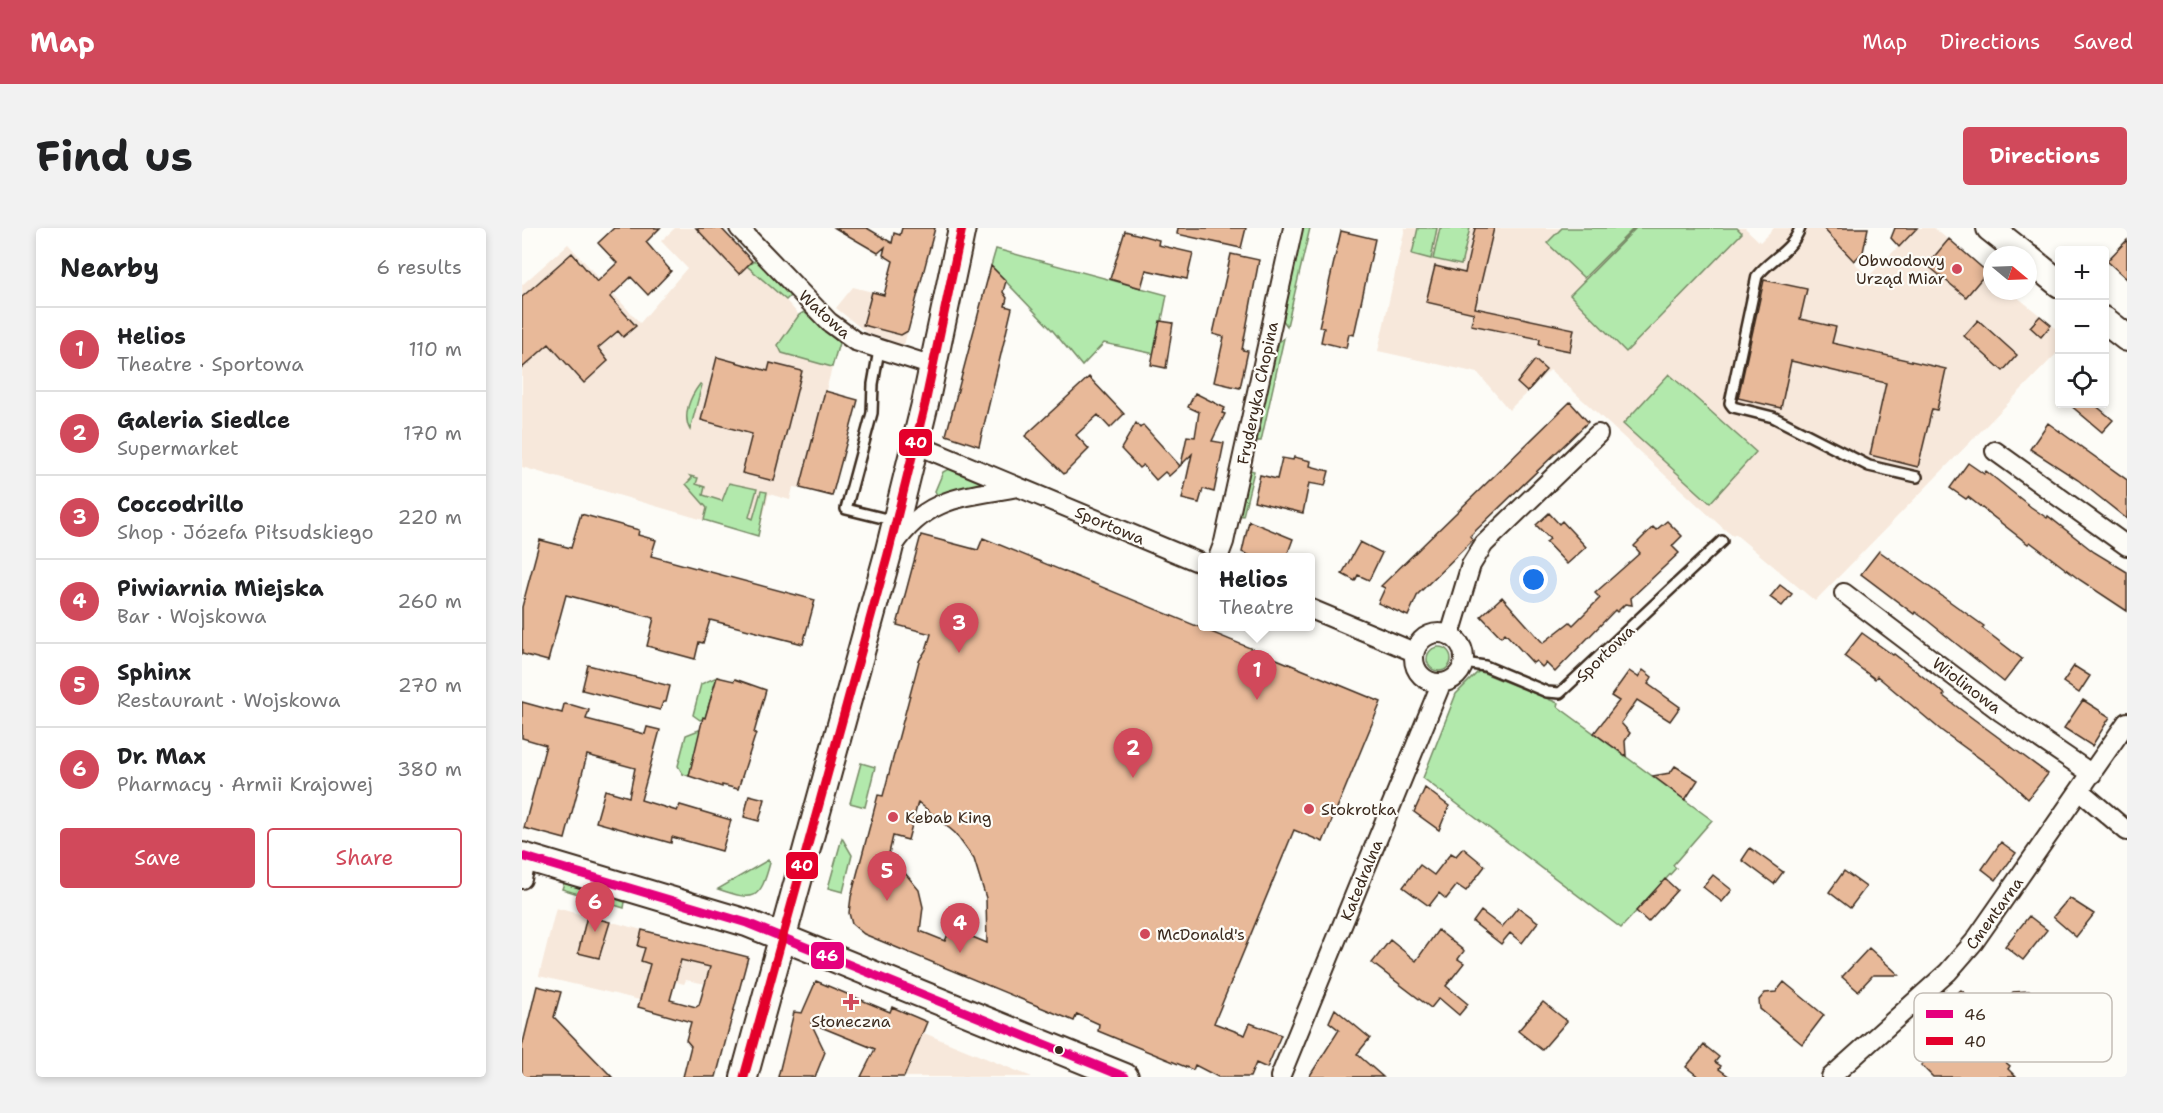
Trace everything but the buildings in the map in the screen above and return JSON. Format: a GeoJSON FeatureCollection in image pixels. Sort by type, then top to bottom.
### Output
{"type":"FeatureCollection","features":[{"type":"Feature","properties":{"kind":"main road"},"geometry":{"type":"LineString","coordinates":[[744,1077],[888,554],[933,366],[962,228]]}},
{"type":"Feature","properties":{"kind":"main road"},"geometry":{"type":"LineString","coordinates":[[1990,228],[2013,246]]}},
{"type":"Feature","properties":{"kind":"main road"},"geometry":{"type":"LineString","coordinates":[[2037,265],[2055,280]]}},
{"type":"Feature","properties":{"kind":"main road"},"geometry":{"type":"LineString","coordinates":[[2109,324],[2127,338]]}},
{"type":"Feature","properties":{"kind":"main road"},"geometry":{"type":"LineString","coordinates":[[524,865],[747,923],[1125,1077]]}},
{"type":"Feature","properties":{"kind":"street","name":"Wałowa"},"geometry":{"type":"LineString","coordinates":[[739,228],[829,322],[855,341],[933,366]]}},
{"type":"Feature","properties":{"kind":"street","name":"Fryderyka Chopina"},"geometry":{"type":"LineString","coordinates":[[1220,553],[1293,228]]}},
{"type":"Feature","properties":{"kind":"street"},"geometry":{"type":"LineString","coordinates":[[1450,635],[1471,565],[1484,544],[1598,434]]}},
{"type":"Feature","properties":{"kind":"street","name":"Sportowa"},"geometry":{"type":"LineString","coordinates":[[915,444],[1198,562]]}},
{"type":"Feature","properties":{"kind":"street"},"geometry":{"type":"LineString","coordinates":[[1995,451],[2127,546]]}},
{"type":"Feature","properties":{"kind":"street"},"geometry":{"type":"LineString","coordinates":[[888,554],[904,530],[927,509],[948,501],[1018,487]]}},
{"type":"Feature","properties":{"kind":"street","name":"Wiolinowa"},"geometry":{"type":"LineString","coordinates":[[1844,593],[2001,712],[2092,774]]}},
{"type":"Feature","properties":{"kind":"street"},"geometry":{"type":"LineString","coordinates":[[1315,611],[1414,652]]}},
{"type":"Feature","properties":{"kind":"street"},"geometry":{"type":"LineString","coordinates":[[1435,633],[1450,635],[1461,645],[1464,663],[1454,679],[1441,684],[1426,680],[1415,668],[1414,652],[1428,635],[1435,633]]}},
{"type":"Feature","properties":{"kind":"street","name":"Katedralna"},"geometry":{"type":"LineString","coordinates":[[1280,1077],[1441,684]]}},
{"type":"Feature","properties":{"kind":"street","name":"Cmentarna"},"geometry":{"type":"LineString","coordinates":[[1924,993],[1947,972],[1974,942],[2127,722]]}},
{"type":"Feature","properties":{"kind":"street"},"geometry":{"type":"LineString","coordinates":[[2080,791],[2127,831]]}},
{"type":"Feature","properties":{"kind":"street","name":"Cmentarna"},"geometry":{"type":"LineString","coordinates":[[1831,1077],[1914,1002]]}},
{"type":"Feature","properties":{"kind":"lane"},"geometry":{"type":"LineString","coordinates":[[1800,228],[1790,246],[1781,256],[1766,265],[1757,276],[1730,403],[1733,407],[1773,417],[1869,466],[1917,477]]}},
{"type":"Feature","properties":{"kind":"lane"},"geometry":{"type":"LineString","coordinates":[[879,350],[873,384],[872,414],[846,509],[896,522]]}},
{"type":"Feature","properties":{"kind":"lane","name":"Sportowa"},"geometry":{"type":"LineString","coordinates":[[1464,663],[1485,666],[1547,692],[1560,693],[1722,541]]}},
{"type":"Feature","properties":{"kind":"shaded area"},"geometry":{"type":"Polygon","coordinates":[[[675,228],[721,228],[799,315],[837,349],[800,488],[793,487],[790,500],[769,494],[758,536],[522,467],[522,285],[568,244],[640,323],[687,268],[661,241],[675,228]]]}},
{"type":"Feature","properties":{"kind":"shaded area"},"geometry":{"type":"Polygon","coordinates":[[[1405,228],[1745,228],[1760,242],[1774,228],[1823,228],[1868,277],[1917,228],[1934,228],[1983,269],[1983,300],[2021,300],[2055,328],[2055,355],[1815,601],[1735,534],[1733,536],[1724,529],[1550,370],[1509,410],[1478,373],[1378,351],[1405,228]]]}},
{"type":"Feature","properties":{"kind":"shaded area"},"geometry":{"type":"Polygon","coordinates":[[[853,287],[915,303],[904,345],[867,333],[836,308],[853,287]]]}},
{"type":"Feature","properties":{"kind":"shaded area"},"geometry":{"type":"Polygon","coordinates":[[[556,908],[602,920],[601,923],[616,923],[710,948],[711,966],[706,984],[686,980],[684,984],[647,974],[640,1000],[539,976],[556,908]]]}},
{"type":"Feature","properties":{"kind":"shaded area"},"geometry":{"type":"Polygon","coordinates":[[[892,1007],[927,1022],[924,1033],[1032,1077],[868,1077],[864,1075],[892,1007]]]}},
{"type":"Feature","properties":{"kind":"green space"},"geometry":{"type":"Polygon","coordinates":[[[1301,228],[1310,228],[1287,326],[1282,319],[1301,228]]]}},
{"type":"Feature","properties":{"kind":"green space"},"geometry":{"type":"Polygon","coordinates":[[[1418,228],[1437,228],[1431,259],[1412,254],[1418,228]]]}},
{"type":"Feature","properties":{"kind":"green space"},"geometry":{"type":"Polygon","coordinates":[[[1440,228],[1470,228],[1461,265],[1433,259],[1440,228]]]}},
{"type":"Feature","properties":{"kind":"green space"},"geometry":{"type":"Polygon","coordinates":[[[1562,228],[1634,228],[1584,278],[1547,243],[1562,228]]]}},
{"type":"Feature","properties":{"kind":"green space"},"geometry":{"type":"Polygon","coordinates":[[[1636,228],[1737,228],[1742,233],[1626,352],[1570,295],[1636,228]]]}},
{"type":"Feature","properties":{"kind":"green space"},"geometry":{"type":"Polygon","coordinates":[[[996,249],[1167,295],[1155,354],[1104,343],[1082,366],[1053,331],[991,266],[996,249]]]}},
{"type":"Feature","properties":{"kind":"green space"},"geometry":{"type":"Polygon","coordinates":[[[756,260],[790,296],[786,300],[747,266],[756,260]]]}},
{"type":"Feature","properties":{"kind":"green space"},"geometry":{"type":"Polygon","coordinates":[[[804,312],[839,343],[832,367],[782,353],[778,345],[799,315],[804,312]]]}},
{"type":"Feature","properties":{"kind":"green space"},"geometry":{"type":"Polygon","coordinates":[[[1284,338],[1261,441],[1256,441],[1276,344],[1284,338]]]}},
{"type":"Feature","properties":{"kind":"green space"},"geometry":{"type":"Polygon","coordinates":[[[1669,374],[1756,452],[1710,503],[1623,424],[1669,374]]]}},
{"type":"Feature","properties":{"kind":"green space"},"geometry":{"type":"Polygon","coordinates":[[[700,384],[702,385],[690,430],[687,418],[688,406],[700,384]]]}},
{"type":"Feature","properties":{"kind":"green space"},"geometry":{"type":"Polygon","coordinates":[[[950,468],[985,481],[985,484],[938,497],[935,491],[943,472],[950,468]]]}},
{"type":"Feature","properties":{"kind":"green space"},"geometry":{"type":"Polygon","coordinates":[[[1247,471],[1254,471],[1243,516],[1237,515],[1247,471]]]}},
{"type":"Feature","properties":{"kind":"green space"},"geometry":{"type":"Polygon","coordinates":[[[690,476],[698,478],[696,484],[705,487],[703,495],[722,501],[729,483],[757,489],[749,517],[753,519],[761,491],[767,492],[758,536],[704,520],[707,508],[686,484],[692,478],[690,476]]]}},
{"type":"Feature","properties":{"kind":"green space"},"geometry":{"type":"Polygon","coordinates":[[[1439,647],[1444,648],[1450,654],[1450,664],[1444,670],[1439,671],[1434,670],[1428,664],[1427,659],[1428,654],[1434,648],[1439,647]]]}},
{"type":"Feature","properties":{"kind":"green space"},"geometry":{"type":"Polygon","coordinates":[[[1479,671],[1558,703],[1557,706],[1712,820],[1673,865],[1676,868],[1621,928],[1423,778],[1456,694],[1479,671]]]}},
{"type":"Feature","properties":{"kind":"green space"},"geometry":{"type":"Polygon","coordinates":[[[717,677],[705,718],[700,720],[693,715],[701,684],[717,677]]]}},
{"type":"Feature","properties":{"kind":"green space"},"geometry":{"type":"Polygon","coordinates":[[[699,730],[701,733],[689,776],[683,774],[678,766],[686,735],[699,730]]]}},
{"type":"Feature","properties":{"kind":"green space"},"geometry":{"type":"Polygon","coordinates":[[[861,763],[875,767],[865,807],[850,803],[861,763]]]}},
{"type":"Feature","properties":{"kind":"green space"},"geometry":{"type":"Polygon","coordinates":[[[842,838],[852,855],[843,892],[828,888],[842,838]]]}},
{"type":"Feature","properties":{"kind":"green space"},"geometry":{"type":"Polygon","coordinates":[[[768,860],[770,863],[763,884],[754,895],[740,896],[718,889],[768,860]]]}},
{"type":"Feature","properties":{"kind":"green space"},"geometry":{"type":"Polygon","coordinates":[[[564,883],[625,902],[624,908],[562,889],[564,883]]]}},
{"type":"Feature","properties":{"kind":"transit line","name":"40"},"geometry":{"type":"LineString","coordinates":[[744,1077],[888,554],[925,404],[962,228]]}},
{"type":"Feature","properties":{"kind":"transit line","name":"46"},"geometry":{"type":"LineString","coordinates":[[522,856],[747,923],[1125,1077]]}},
{"type":"Feature","properties":{"kind":"place","name":"Obwodowy Urząd Miar"},"geometry":{"type":"Point","coordinates":[1957,269]}},
{"type":"Feature","properties":{"kind":"place","name":"Coccodrillo"},"geometry":{"type":"Point","coordinates":[959,653]}},
{"type":"Feature","properties":{"kind":"place","name":"Helios"},"geometry":{"type":"Point","coordinates":[1257,700]}},
{"type":"Feature","properties":{"kind":"place","name":"Galeria Siedlce"},"geometry":{"type":"Point","coordinates":[1133,778]}},
{"type":"Feature","properties":{"kind":"place","name":"Stokrotka"},"geometry":{"type":"Point","coordinates":[1309,809]}},
{"type":"Feature","properties":{"kind":"place","name":"Kebab King"},"geometry":{"type":"Point","coordinates":[893,817]}},
{"type":"Feature","properties":{"kind":"place","name":"Sphinx"},"geometry":{"type":"Point","coordinates":[887,901]}},
{"type":"Feature","properties":{"kind":"place","name":"Dr. Max"},"geometry":{"type":"Point","coordinates":[595,932]}},
{"type":"Feature","properties":{"kind":"place","name":"McDonald's"},"geometry":{"type":"Point","coordinates":[1145,934]}},
{"type":"Feature","properties":{"kind":"place","name":"Piwiarnia Miejska"},"geometry":{"type":"Point","coordinates":[960,953]}},
{"type":"Feature","properties":{"kind":"place","name":"Słoneczna"},"geometry":{"type":"Point","coordinates":[851,1002]}}]}
